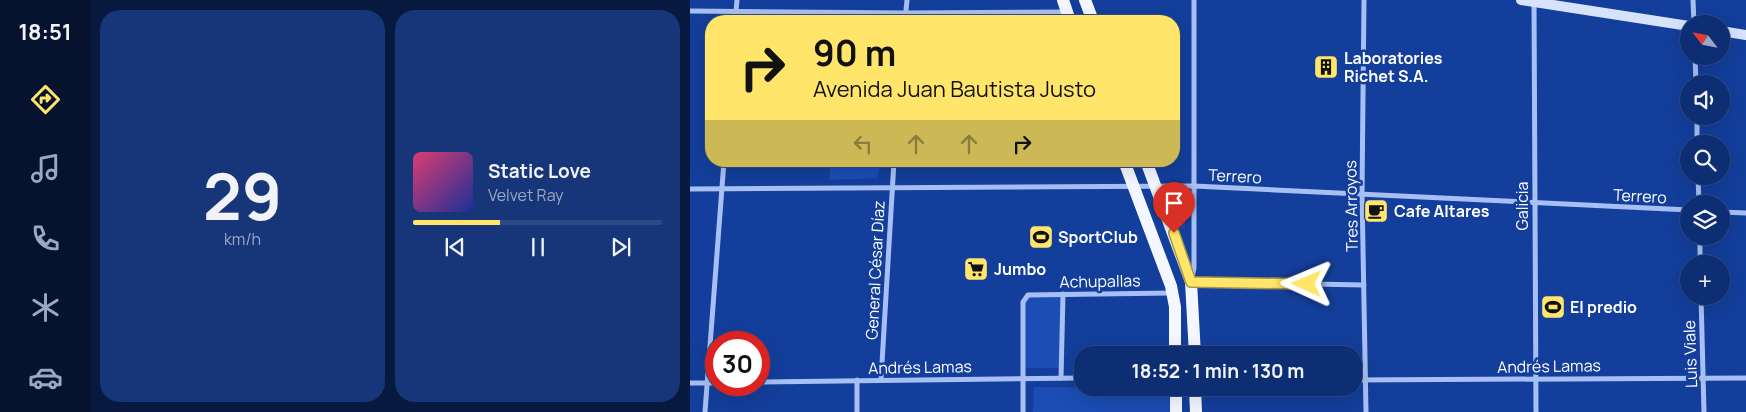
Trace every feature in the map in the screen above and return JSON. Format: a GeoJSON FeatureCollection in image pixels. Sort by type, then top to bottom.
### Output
{"type":"FeatureCollection","features":[{"type":"Feature","properties":{"kind":"main road"},"geometry":{"type":"LineString","coordinates":[[1085,0],[1091,15]]}},
{"type":"Feature","properties":{"kind":"main road"},"geometry":{"type":"LineString","coordinates":[[1126,167],[1173,293],[1175,346]]}},
{"type":"Feature","properties":{"kind":"main road"},"geometry":{"type":"LineString","coordinates":[[1148,167],[1191,282],[1195,346]]}},
{"type":"Feature","properties":{"kind":"main road"},"geometry":{"type":"LineString","coordinates":[[1176,396],[1176,412]]}},
{"type":"Feature","properties":{"kind":"main road"},"geometry":{"type":"LineString","coordinates":[[1195,396],[1196,412]]}},
{"type":"Feature","properties":{"kind":"street"},"geometry":{"type":"LineString","coordinates":[[735,15],[737,0]]}},
{"type":"Feature","properties":{"kind":"street"},"geometry":{"type":"LineString","coordinates":[[906,13],[907,0]]}},
{"type":"Feature","properties":{"kind":"street"},"geometry":{"type":"LineString","coordinates":[[1194,0],[1194,268],[1191,282],[1364,286]]}},
{"type":"Feature","properties":{"kind":"street","name":"Tres Arroyos"},"geometry":{"type":"LineString","coordinates":[[1364,0],[1362,194],[1366,412]]}},
{"type":"Feature","properties":{"kind":"street"},"geometry":{"type":"LineString","coordinates":[[1522,0],[1680,25]]}},
{"type":"Feature","properties":{"kind":"street"},"geometry":{"type":"LineString","coordinates":[[1693,0],[1694,15]]}},
{"type":"Feature","properties":{"kind":"street","name":"Galicia"},"geometry":{"type":"LineString","coordinates":[[1534,1],[1536,412]]}},
{"type":"Feature","properties":{"kind":"street"},"geometry":{"type":"LineString","coordinates":[[690,11],[906,13],[1067,11]]}},
{"type":"Feature","properties":{"kind":"street"},"geometry":{"type":"LineString","coordinates":[[1730,32],[1746,35]]}},
{"type":"Feature","properties":{"kind":"street"},"geometry":{"type":"LineString","coordinates":[[711,331],[724,167]]}},
{"type":"Feature","properties":{"kind":"street","name":"General César Díaz"},"geometry":{"type":"LineString","coordinates":[[881,380],[894,167]]}},
{"type":"Feature","properties":{"kind":"street","name":"Terrero"},"geometry":{"type":"LineString","coordinates":[[690,188],[1194,186],[1680,210]]}},
{"type":"Feature","properties":{"kind":"street"},"geometry":{"type":"LineString","coordinates":[[1730,212],[1746,213]]}},
{"type":"Feature","properties":{"kind":"street","name":"Achupallas"},"geometry":{"type":"LineString","coordinates":[[1023,378],[1023,302],[1028,295],[1173,293]]}},
{"type":"Feature","properties":{"kind":"street"},"geometry":{"type":"LineString","coordinates":[[1061,378],[1063,294]]}},
{"type":"Feature","properties":{"kind":"street","name":"Luis Viale"},"geometry":{"type":"LineString","coordinates":[[1701,305],[1704,412]]}},
{"type":"Feature","properties":{"kind":"street"},"geometry":{"type":"LineString","coordinates":[[1023,378],[1023,412]]}},
{"type":"Feature","properties":{"kind":"street","name":"Andrés Lamas"},"geometry":{"type":"LineString","coordinates":[[770,382],[1074,378]]}},
{"type":"Feature","properties":{"kind":"street","name":"Andrés Lamas"},"geometry":{"type":"LineString","coordinates":[[1362,380],[1746,378]]}},
{"type":"Feature","properties":{"kind":"street"},"geometry":{"type":"LineString","coordinates":[[857,380],[857,412]]}},
{"type":"Feature","properties":{"kind":"street"},"geometry":{"type":"LineString","coordinates":[[690,383],[705,383]]}},
{"type":"Feature","properties":{"kind":"street"},"geometry":{"type":"LineString","coordinates":[[705,412],[706,396]]}},
{"type":"Feature","properties":{"kind":"shaded area"},"geometry":{"type":"Polygon","coordinates":[[[830,167],[880,167],[877,178],[829,180],[830,167]]]}},
{"type":"Feature","properties":{"kind":"shaded area"},"geometry":{"type":"Polygon","coordinates":[[[1170,195],[1181,196],[1184,200],[1185,228],[1177,230],[1167,203],[1170,195]]]}},
{"type":"Feature","properties":{"kind":"shaded area"},"geometry":{"type":"Polygon","coordinates":[[[1025,296],[1064,296],[1064,368],[1025,368],[1025,296]]]}},
{"type":"Feature","properties":{"kind":"shaded area"},"geometry":{"type":"Polygon","coordinates":[[[1034,387],[1074,387],[1074,396],[1169,396],[1170,412],[1033,412],[1034,387]]]}},
{"type":"Feature","properties":{"kind":"place","name":"Laboratories Richet S.A."},"geometry":{"type":"Point","coordinates":[1326,67]}},
{"type":"Feature","properties":{"kind":"place","name":"Cafe Altares"},"geometry":{"type":"Point","coordinates":[1376,211]}},
{"type":"Feature","properties":{"kind":"place","name":"SportClub"},"geometry":{"type":"Point","coordinates":[1041,237]}},
{"type":"Feature","properties":{"kind":"place","name":"Jumbo"},"geometry":{"type":"Point","coordinates":[976,269]}},
{"type":"Feature","properties":{"kind":"place","name":"El predio"},"geometry":{"type":"Point","coordinates":[1553,307]}},
{"type":"Feature","properties":{"kind":"route"},"geometry":{"type":"LineString","coordinates":[[1174,233],[1191,282],[1307,284]]}}]}
